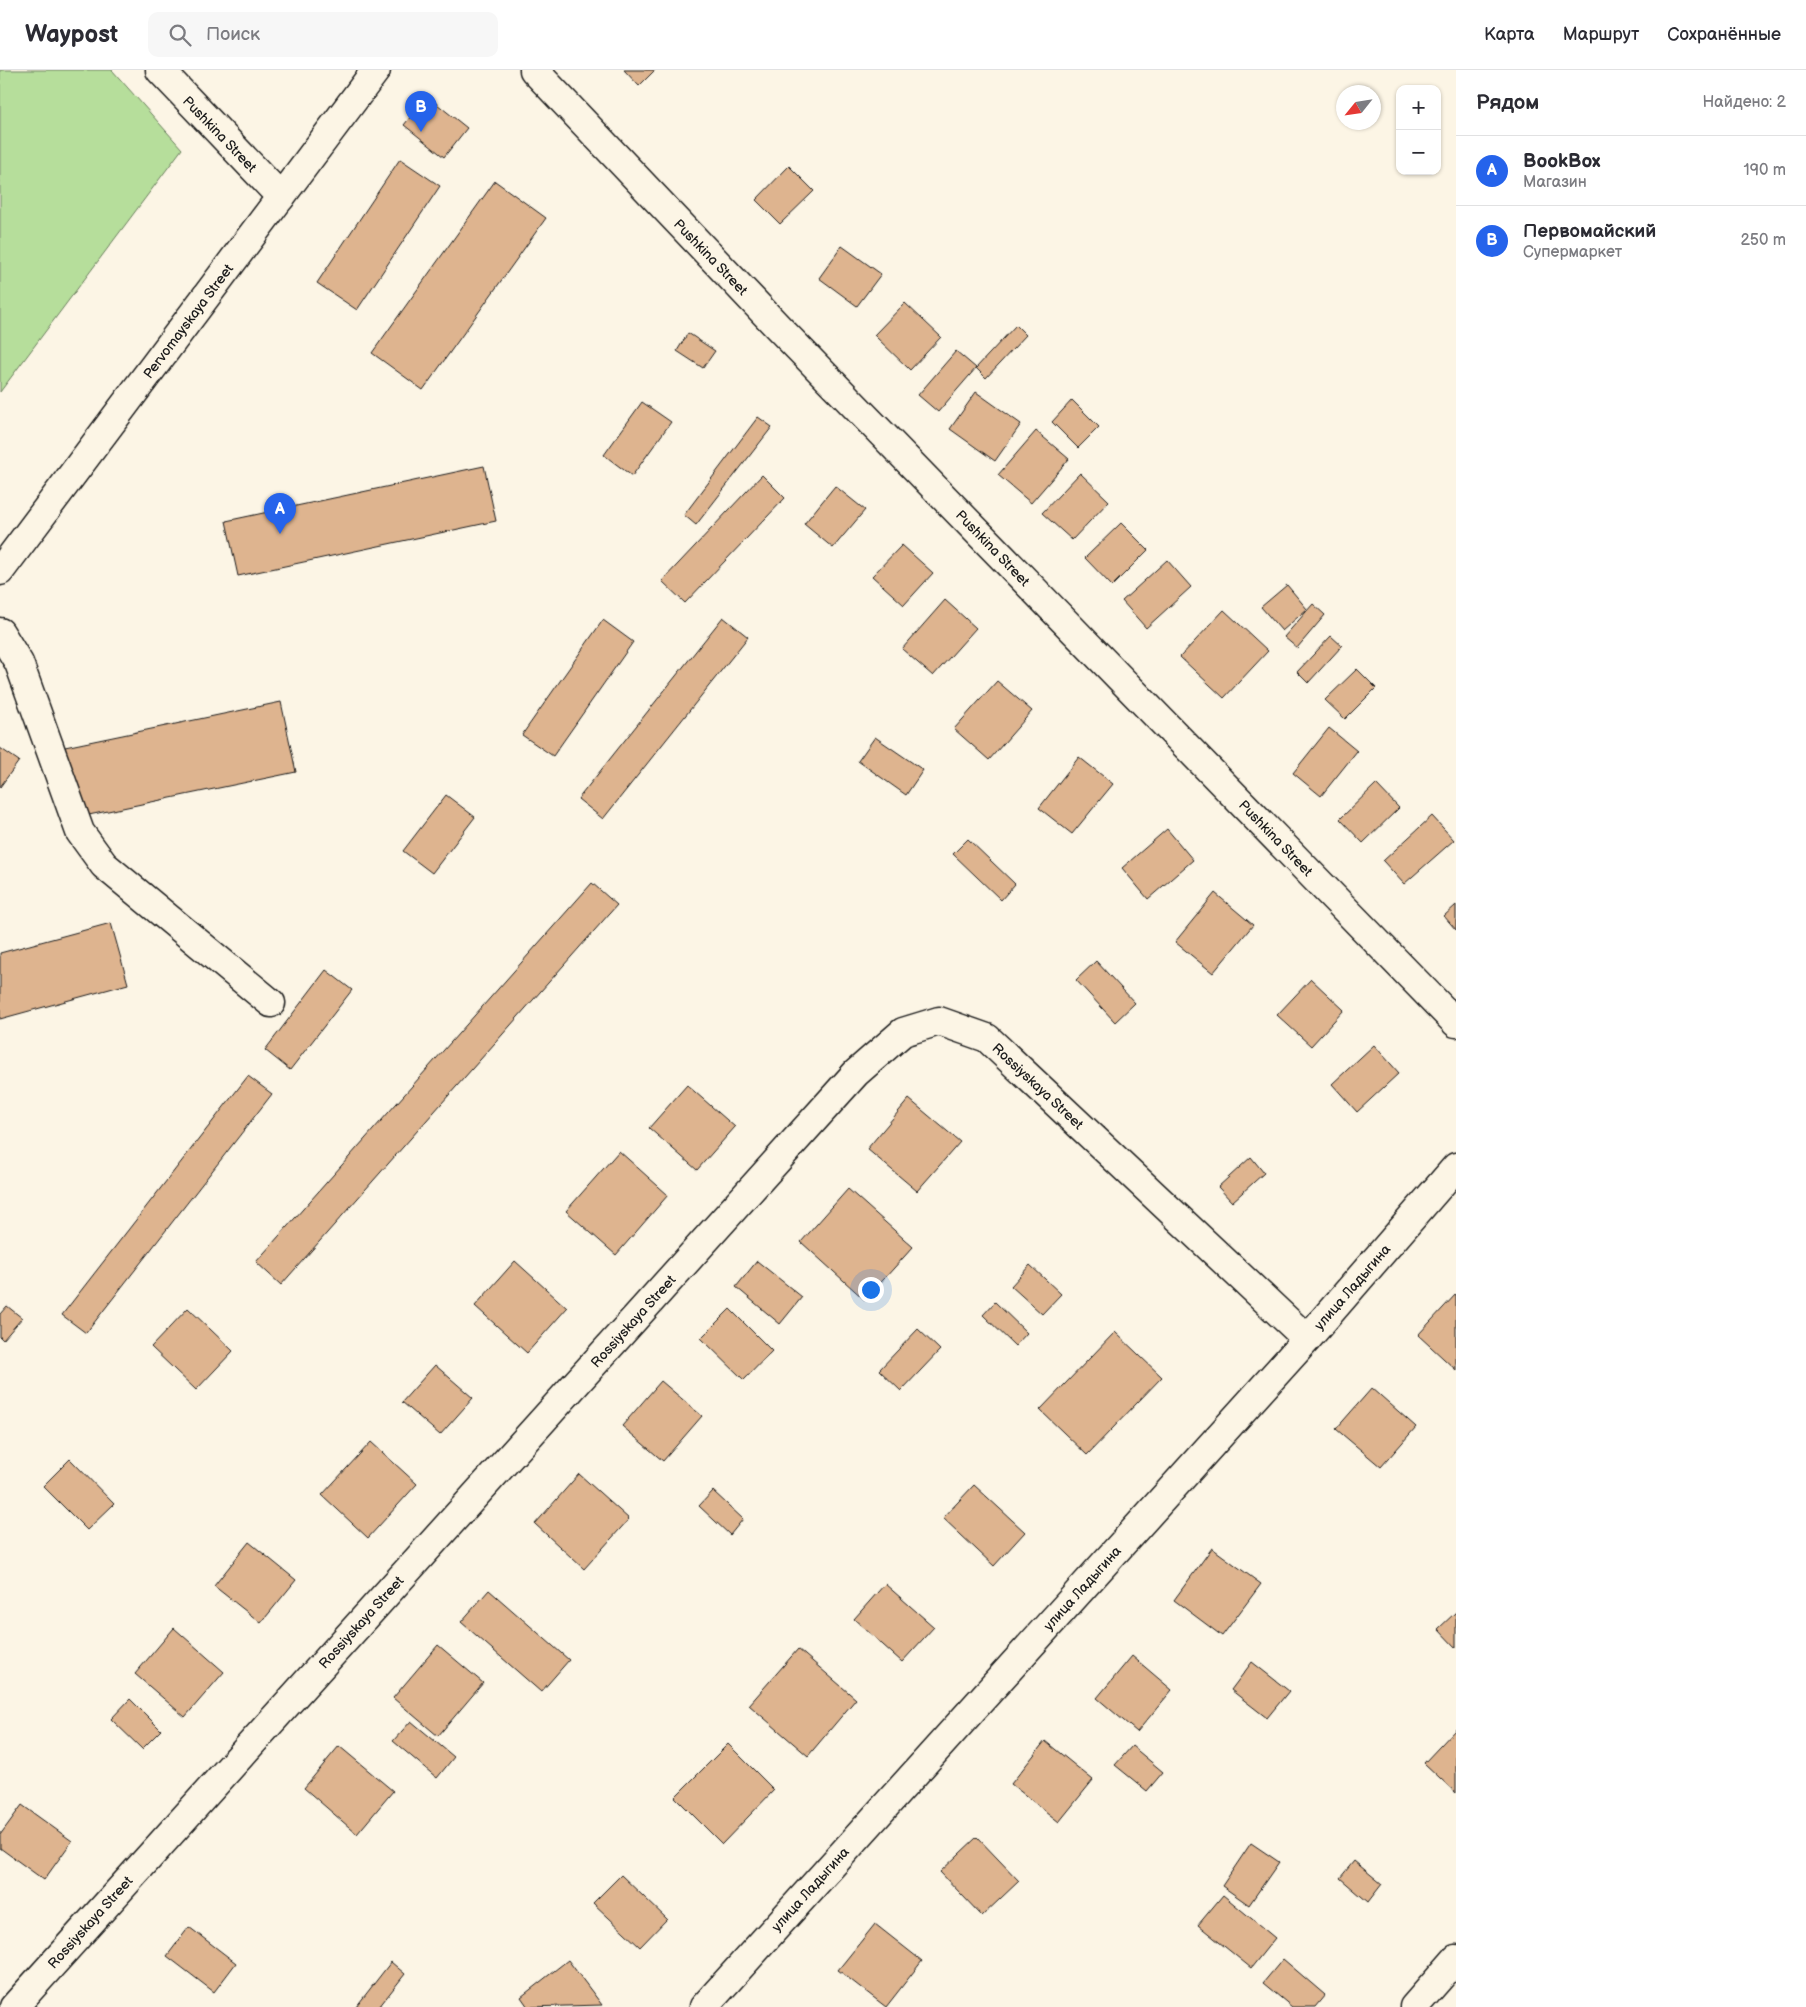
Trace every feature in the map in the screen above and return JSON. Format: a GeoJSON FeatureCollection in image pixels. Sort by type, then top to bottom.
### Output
{"type":"FeatureCollection","features":[{"type":"Feature","properties":{"kind":"street","name":"Pushkina Street"},"geometry":{"type":"LineString","coordinates":[[160,70],[281,197]]}},
{"type":"Feature","properties":{"kind":"street","name":"Pervomayskaya Street"},"geometry":{"type":"LineString","coordinates":[[0,571],[376,70]]}},
{"type":"Feature","properties":{"kind":"street","name":"Pushkina Street"},"geometry":{"type":"LineString","coordinates":[[534,70],[784,333],[1456,1023]]}},
{"type":"Feature","properties":{"kind":"street"},"geometry":{"type":"LineString","coordinates":[[0,632],[19,663],[80,832],[89,845],[104,865],[271,1003]]}},
{"type":"Feature","properties":{"kind":"street","name":"Rossiyskaya Street"},"geometry":{"type":"LineString","coordinates":[[14,2007],[856,1073],[903,1032],[939,1021],[987,1038],[1306,1339]]}},
{"type":"Feature","properties":{"kind":"street","name":"улица Ладыгина"},"geometry":{"type":"LineString","coordinates":[[704,2007],[1306,1339],[1456,1167]]}},
{"type":"Feature","properties":{"kind":"street"},"geometry":{"type":"LineString","coordinates":[[1414,2007],[1456,1960]]}},
{"type":"Feature","properties":{"kind":"green space"},"geometry":{"type":"Polygon","coordinates":[[[0,70],[112,70],[182,149],[0,392],[0,70]]]}},
{"type":"Feature","properties":{"kind":"building"},"geometry":{"type":"Polygon","coordinates":[[[624,70],[655,70],[639,86],[624,70]]]}},
{"type":"Feature","properties":{"kind":"building"},"geometry":{"type":"Polygon","coordinates":[[[427,96],[467,128],[444,157],[404,125],[427,96]]]}},
{"type":"Feature","properties":{"kind":"building"},"geometry":{"type":"Polygon","coordinates":[[[400,159],[440,186],[357,310],[317,283],[400,159]]]}},
{"type":"Feature","properties":{"kind":"building"},"geometry":{"type":"Polygon","coordinates":[[[789,166],[814,191],[780,224],[756,200],[789,166]]]}},
{"type":"Feature","properties":{"kind":"building"},"geometry":{"type":"Polygon","coordinates":[[[495,181],[546,218],[423,390],[372,353],[495,181]]]}},
{"type":"Feature","properties":{"kind":"building"},"geometry":{"type":"Polygon","coordinates":[[[842,246],[881,274],[857,306],[819,278],[842,246]]]}},
{"type":"Feature","properties":{"kind":"building"},"geometry":{"type":"Polygon","coordinates":[[[905,303],[941,337],[910,370],[874,335],[905,303]]]}},
{"type":"Feature","properties":{"kind":"building"},"geometry":{"type":"Polygon","coordinates":[[[1016,325],[1026,335],[986,378],[976,368],[1016,325]]]}},
{"type":"Feature","properties":{"kind":"building"},"geometry":{"type":"Polygon","coordinates":[[[688,333],[715,351],[703,368],[677,351],[688,333]]]}},
{"type":"Feature","properties":{"kind":"building"},"geometry":{"type":"Polygon","coordinates":[[[956,351],[976,368],[938,412],[918,395],[956,351]]]}},
{"type":"Feature","properties":{"kind":"building"},"geometry":{"type":"Polygon","coordinates":[[[976,392],[1021,424],[995,461],[950,429],[976,392]]]}},
{"type":"Feature","properties":{"kind":"building"},"geometry":{"type":"Polygon","coordinates":[[[1072,400],[1099,427],[1078,448],[1052,422],[1072,400]]]}},
{"type":"Feature","properties":{"kind":"building"},"geometry":{"type":"Polygon","coordinates":[[[642,402],[671,422],[632,476],[604,455],[642,402]]]}},
{"type":"Feature","properties":{"kind":"building"},"geometry":{"type":"Polygon","coordinates":[[[758,417],[772,427],[696,525],[684,515],[758,417]]]}},
{"type":"Feature","properties":{"kind":"building"},"geometry":{"type":"Polygon","coordinates":[[[1036,431],[1069,459],[1031,503],[998,475],[1036,431]]]}},
{"type":"Feature","properties":{"kind":"building"},"geometry":{"type":"Polygon","coordinates":[[[484,466],[496,521],[238,576],[226,521],[484,466]]]}},
{"type":"Feature","properties":{"kind":"building"},"geometry":{"type":"Polygon","coordinates":[[[1080,473],[1109,501],[1072,540],[1042,513],[1080,473]]]}},
{"type":"Feature","properties":{"kind":"building"},"geometry":{"type":"Polygon","coordinates":[[[762,475],[785,498],[685,603],[662,581],[762,475]]]}},
{"type":"Feature","properties":{"kind":"building"},"geometry":{"type":"Polygon","coordinates":[[[835,486],[865,510],[833,548],[804,524],[835,486]]]}},
{"type":"Feature","properties":{"kind":"building"},"geometry":{"type":"Polygon","coordinates":[[[1121,523],[1148,550],[1112,586],[1085,558],[1121,523]]]}},
{"type":"Feature","properties":{"kind":"building"},"geometry":{"type":"Polygon","coordinates":[[[902,545],[933,573],[904,605],[872,576],[902,545]]]}},
{"type":"Feature","properties":{"kind":"building"},"geometry":{"type":"Polygon","coordinates":[[[1167,560],[1191,587],[1146,628],[1122,601],[1167,560]]]}},
{"type":"Feature","properties":{"kind":"building"},"geometry":{"type":"Polygon","coordinates":[[[1287,585],[1307,609],[1282,631],[1261,607],[1287,585]]]}},
{"type":"Feature","properties":{"kind":"building"},"geometry":{"type":"Polygon","coordinates":[[[945,600],[976,628],[933,676],[902,649],[945,600]]]}},
{"type":"Feature","properties":{"kind":"building"},"geometry":{"type":"Polygon","coordinates":[[[1313,604],[1325,615],[1297,648],[1284,637],[1313,604]]]}},
{"type":"Feature","properties":{"kind":"building"},"geometry":{"type":"Polygon","coordinates":[[[1224,610],[1268,651],[1224,698],[1180,657],[1224,610]]]}},
{"type":"Feature","properties":{"kind":"building"},"geometry":{"type":"Polygon","coordinates":[[[723,617],[748,637],[603,819],[578,799],[723,617]]]}},
{"type":"Feature","properties":{"kind":"building"},"geometry":{"type":"Polygon","coordinates":[[[603,620],[633,642],[553,756],[522,735],[603,620]]]}},
{"type":"Feature","properties":{"kind":"building"},"geometry":{"type":"Polygon","coordinates":[[[1331,636],[1342,646],[1308,683],[1297,672],[1331,636]]]}},
{"type":"Feature","properties":{"kind":"building"},"geometry":{"type":"Polygon","coordinates":[[[1357,669],[1376,688],[1345,719],[1325,700],[1357,669]]]}},
{"type":"Feature","properties":{"kind":"building"},"geometry":{"type":"Polygon","coordinates":[[[997,681],[1032,711],[989,760],[954,729],[997,681]]]}},
{"type":"Feature","properties":{"kind":"building"},"geometry":{"type":"Polygon","coordinates":[[[281,702],[296,772],[79,817],[65,747],[281,702]]]}},
{"type":"Feature","properties":{"kind":"building"},"geometry":{"type":"Polygon","coordinates":[[[1329,728],[1357,751],[1321,796],[1293,773],[1329,728]]]}},
{"type":"Feature","properties":{"kind":"building"},"geometry":{"type":"Polygon","coordinates":[[[875,737],[923,770],[906,795],[858,761],[875,737]]]}},
{"type":"Feature","properties":{"kind":"building"},"geometry":{"type":"Polygon","coordinates":[[[0,748],[19,761],[0,787],[0,748]]]}},
{"type":"Feature","properties":{"kind":"building"},"geometry":{"type":"Polygon","coordinates":[[[1079,757],[1113,784],[1072,834],[1039,808],[1079,757]]]}},
{"type":"Feature","properties":{"kind":"building"},"geometry":{"type":"Polygon","coordinates":[[[1376,784],[1399,808],[1363,843],[1340,819],[1376,784]]]}},
{"type":"Feature","properties":{"kind":"building"},"geometry":{"type":"Polygon","coordinates":[[[446,795],[475,817],[432,873],[403,851],[446,795]]]}},
{"type":"Feature","properties":{"kind":"building"},"geometry":{"type":"Polygon","coordinates":[[[1432,816],[1454,840],[1404,884],[1383,861],[1432,816]]]}},
{"type":"Feature","properties":{"kind":"building"},"geometry":{"type":"Polygon","coordinates":[[[1167,829],[1193,860],[1148,899],[1122,868],[1167,829]]]}},
{"type":"Feature","properties":{"kind":"building"},"geometry":{"type":"Polygon","coordinates":[[[968,839],[1015,884],[1001,900],[953,854],[968,839]]]}},
{"type":"Feature","properties":{"kind":"building"},"geometry":{"type":"Polygon","coordinates":[[[592,883],[617,905],[281,1285],[256,1262],[592,883]]]}},
{"type":"Feature","properties":{"kind":"building"},"geometry":{"type":"Polygon","coordinates":[[[1215,893],[1253,925],[1213,973],[1175,942],[1215,893]]]}},
{"type":"Feature","properties":{"kind":"building"},"geometry":{"type":"Polygon","coordinates":[[[1456,905],[1456,930],[1444,916],[1456,905]]]}},
{"type":"Feature","properties":{"kind":"building"},"geometry":{"type":"Polygon","coordinates":[[[111,923],[128,984],[0,1019],[0,953],[111,923]]]}},
{"type":"Feature","properties":{"kind":"building"},"geometry":{"type":"Polygon","coordinates":[[[1096,961],[1135,1003],[1115,1022],[1076,980],[1096,961]]]}},
{"type":"Feature","properties":{"kind":"building"},"geometry":{"type":"Polygon","coordinates":[[[326,970],[352,990],[290,1070],[265,1050],[326,970]]]}},
{"type":"Feature","properties":{"kind":"building"},"geometry":{"type":"Polygon","coordinates":[[[1311,979],[1344,1010],[1311,1046],[1277,1015],[1311,979]]]}},
{"type":"Feature","properties":{"kind":"building"},"geometry":{"type":"Polygon","coordinates":[[[1374,1045],[1399,1073],[1357,1112],[1332,1084],[1374,1045]]]}},
{"type":"Feature","properties":{"kind":"building"},"geometry":{"type":"Polygon","coordinates":[[[248,1076],[272,1094],[86,1333],[62,1315],[248,1076]]]}},
{"type":"Feature","properties":{"kind":"building"},"geometry":{"type":"Polygon","coordinates":[[[687,1085],[735,1127],[697,1170],[649,1128],[687,1085]]]}},
{"type":"Feature","properties":{"kind":"building"},"geometry":{"type":"Polygon","coordinates":[[[909,1099],[960,1142],[917,1191],[867,1149],[909,1099]]]}},
{"type":"Feature","properties":{"kind":"building"},"geometry":{"type":"Polygon","coordinates":[[[619,1151],[668,1195],[616,1255],[566,1211],[619,1151]]]}},
{"type":"Feature","properties":{"kind":"building"},"geometry":{"type":"Polygon","coordinates":[[[1251,1157],[1264,1173],[1232,1202],[1218,1187],[1251,1157]]]}},
{"type":"Feature","properties":{"kind":"building"},"geometry":{"type":"Polygon","coordinates":[[[848,1189],[913,1247],[865,1300],[801,1242],[848,1189]]]}},
{"type":"Feature","properties":{"kind":"building"},"geometry":{"type":"Polygon","coordinates":[[[515,1261],[567,1308],[527,1353],[475,1306],[515,1261]]]}},
{"type":"Feature","properties":{"kind":"building"},"geometry":{"type":"Polygon","coordinates":[[[757,1261],[802,1297],[780,1324],[736,1287],[757,1261]]]}},
{"type":"Feature","properties":{"kind":"building"},"geometry":{"type":"Polygon","coordinates":[[[1030,1265],[1061,1294],[1042,1314],[1011,1286],[1030,1265]]]}},
{"type":"Feature","properties":{"kind":"building"},"geometry":{"type":"Polygon","coordinates":[[[1456,1294],[1456,1370],[1418,1335],[1456,1294]]]}},
{"type":"Feature","properties":{"kind":"building"},"geometry":{"type":"Polygon","coordinates":[[[995,1302],[1027,1333],[1015,1346],[983,1315],[995,1302]]]}},
{"type":"Feature","properties":{"kind":"building"},"geometry":{"type":"Polygon","coordinates":[[[7,1306],[22,1318],[3,1340],[0,1337],[0,1314],[7,1306]]]}},
{"type":"Feature","properties":{"kind":"building"},"geometry":{"type":"Polygon","coordinates":[[[188,1308],[233,1351],[196,1390],[151,1347],[188,1308]]]}},
{"type":"Feature","properties":{"kind":"building"},"geometry":{"type":"Polygon","coordinates":[[[730,1309],[772,1351],[744,1380],[701,1338],[730,1309]]]}},
{"type":"Feature","properties":{"kind":"building"},"geometry":{"type":"Polygon","coordinates":[[[918,1329],[940,1350],[901,1391],[879,1370],[918,1329]]]}},
{"type":"Feature","properties":{"kind":"building"},"geometry":{"type":"Polygon","coordinates":[[[1115,1332],[1162,1377],[1087,1455],[1040,1410],[1115,1332]]]}},
{"type":"Feature","properties":{"kind":"building"},"geometry":{"type":"Polygon","coordinates":[[[435,1365],[473,1398],[440,1435],[402,1402],[435,1365]]]}},
{"type":"Feature","properties":{"kind":"building"},"geometry":{"type":"Polygon","coordinates":[[[661,1381],[702,1416],[663,1461],[622,1426],[661,1381]]]}},
{"type":"Feature","properties":{"kind":"building"},"geometry":{"type":"Polygon","coordinates":[[[1372,1388],[1416,1427],[1381,1467],[1336,1429],[1372,1388]]]}},
{"type":"Feature","properties":{"kind":"building"},"geometry":{"type":"Polygon","coordinates":[[[371,1442],[417,1484],[368,1538],[322,1495],[371,1442]]]}},
{"type":"Feature","properties":{"kind":"building"},"geometry":{"type":"Polygon","coordinates":[[[70,1459],[114,1504],[87,1530],[43,1486],[70,1459]]]}},
{"type":"Feature","properties":{"kind":"building"},"geometry":{"type":"Polygon","coordinates":[[[579,1474],[629,1519],[584,1569],[535,1524],[579,1474]]]}},
{"type":"Feature","properties":{"kind":"building"},"geometry":{"type":"Polygon","coordinates":[[[974,1485],[1025,1532],[994,1566],[943,1518],[974,1485]]]}},
{"type":"Feature","properties":{"kind":"building"},"geometry":{"type":"Polygon","coordinates":[[[713,1491],[743,1519],[730,1535],[699,1506],[713,1491]]]}},
{"type":"Feature","properties":{"kind":"building"},"geometry":{"type":"Polygon","coordinates":[[[249,1542],[296,1580],[261,1623],[214,1586],[249,1542]]]}},
{"type":"Feature","properties":{"kind":"building"},"geometry":{"type":"Polygon","coordinates":[[[1212,1548],[1261,1584],[1222,1636],[1174,1600],[1212,1548]]]}},
{"type":"Feature","properties":{"kind":"building"},"geometry":{"type":"Polygon","coordinates":[[[885,1584],[934,1627],[902,1662],[854,1619],[885,1584]]]}},
{"type":"Feature","properties":{"kind":"building"},"geometry":{"type":"Polygon","coordinates":[[[489,1590],[569,1660],[541,1692],[461,1622],[489,1590]]]}},
{"type":"Feature","properties":{"kind":"building"},"geometry":{"type":"Polygon","coordinates":[[[1456,1612],[1456,1648],[1438,1629],[1456,1612]]]}},
{"type":"Feature","properties":{"kind":"building"},"geometry":{"type":"Polygon","coordinates":[[[174,1628],[224,1672],[185,1717],[135,1674],[174,1628]]]}},
{"type":"Feature","properties":{"kind":"building"},"geometry":{"type":"Polygon","coordinates":[[[438,1645],[483,1683],[438,1736],[393,1698],[438,1645]]]}},
{"type":"Feature","properties":{"kind":"building"},"geometry":{"type":"Polygon","coordinates":[[[798,1649],[856,1699],[808,1756],[749,1705],[798,1649]]]}},
{"type":"Feature","properties":{"kind":"building"},"geometry":{"type":"Polygon","coordinates":[[[1132,1656],[1172,1690],[1137,1732],[1097,1698],[1132,1656]]]}},
{"type":"Feature","properties":{"kind":"building"},"geometry":{"type":"Polygon","coordinates":[[[1252,1662],[1289,1691],[1267,1718],[1231,1690],[1252,1662]]]}},
{"type":"Feature","properties":{"kind":"building"},"geometry":{"type":"Polygon","coordinates":[[[130,1699],[161,1730],[142,1749],[111,1719],[130,1699]]]}},
{"type":"Feature","properties":{"kind":"building"},"geometry":{"type":"Polygon","coordinates":[[[411,1721],[454,1757],[437,1778],[393,1741],[411,1721]]]}},
{"type":"Feature","properties":{"kind":"building"},"geometry":{"type":"Polygon","coordinates":[[[1456,1729],[1456,1793],[1424,1763],[1456,1729]]]}},
{"type":"Feature","properties":{"kind":"building"},"geometry":{"type":"Polygon","coordinates":[[[1045,1741],[1093,1780],[1059,1822],[1011,1784],[1045,1741]]]}},
{"type":"Feature","properties":{"kind":"building"},"geometry":{"type":"Polygon","coordinates":[[[728,1744],[774,1790],[722,1844],[675,1797],[728,1744]]]}},
{"type":"Feature","properties":{"kind":"building"},"geometry":{"type":"Polygon","coordinates":[[[339,1746],[393,1791],[357,1834],[304,1788],[339,1746]]]}},
{"type":"Feature","properties":{"kind":"building"},"geometry":{"type":"Polygon","coordinates":[[[1132,1746],[1163,1772],[1147,1791],[1115,1765],[1132,1746]]]}},
{"type":"Feature","properties":{"kind":"building"},"geometry":{"type":"Polygon","coordinates":[[[22,1805],[72,1841],[44,1880],[0,1848],[0,1835],[22,1805]]]}},
{"type":"Feature","properties":{"kind":"building"},"geometry":{"type":"Polygon","coordinates":[[[977,1837],[1019,1881],[982,1916],[940,1872],[977,1837]]]}},
{"type":"Feature","properties":{"kind":"building"},"geometry":{"type":"Polygon","coordinates":[[[1251,1843],[1279,1862],[1249,1905],[1222,1886],[1251,1843]]]}},
{"type":"Feature","properties":{"kind":"building"},"geometry":{"type":"Polygon","coordinates":[[[1354,1861],[1382,1884],[1368,1902],[1340,1878],[1354,1861]]]}},
{"type":"Feature","properties":{"kind":"building"},"geometry":{"type":"Polygon","coordinates":[[[621,1875],[667,1919],[640,1947],[593,1903],[621,1875]]]}},
{"type":"Feature","properties":{"kind":"building"},"geometry":{"type":"Polygon","coordinates":[[[1223,1895],[1275,1938],[1251,1968],[1198,1925],[1223,1895]]]}},
{"type":"Feature","properties":{"kind":"building"},"geometry":{"type":"Polygon","coordinates":[[[875,1924],[922,1961],[886,2007],[838,1970],[875,1924]]]}},
{"type":"Feature","properties":{"kind":"building"},"geometry":{"type":"Polygon","coordinates":[[[189,1927],[236,1963],[214,1992],[167,1956],[189,1927]]]}},
{"type":"Feature","properties":{"kind":"building"},"geometry":{"type":"Polygon","coordinates":[[[1283,1959],[1325,1995],[1315,2007],[1292,2007],[1263,1983],[1283,1959]]]}},
{"type":"Feature","properties":{"kind":"building"},"geometry":{"type":"Polygon","coordinates":[[[568,1960],[602,2005],[528,2007],[521,1997],[568,1960]]]}},
{"type":"Feature","properties":{"kind":"building"},"geometry":{"type":"Polygon","coordinates":[[[391,1962],[405,1974],[379,2007],[356,2007],[391,1962]]]}},
{"type":"Feature","properties":{"kind":"place","name":"Первомайский"},"geometry":{"type":"Point","coordinates":[421,132]}},
{"type":"Feature","properties":{"kind":"place","name":"BookBox"},"geometry":{"type":"Point","coordinates":[280,534]}}]}
